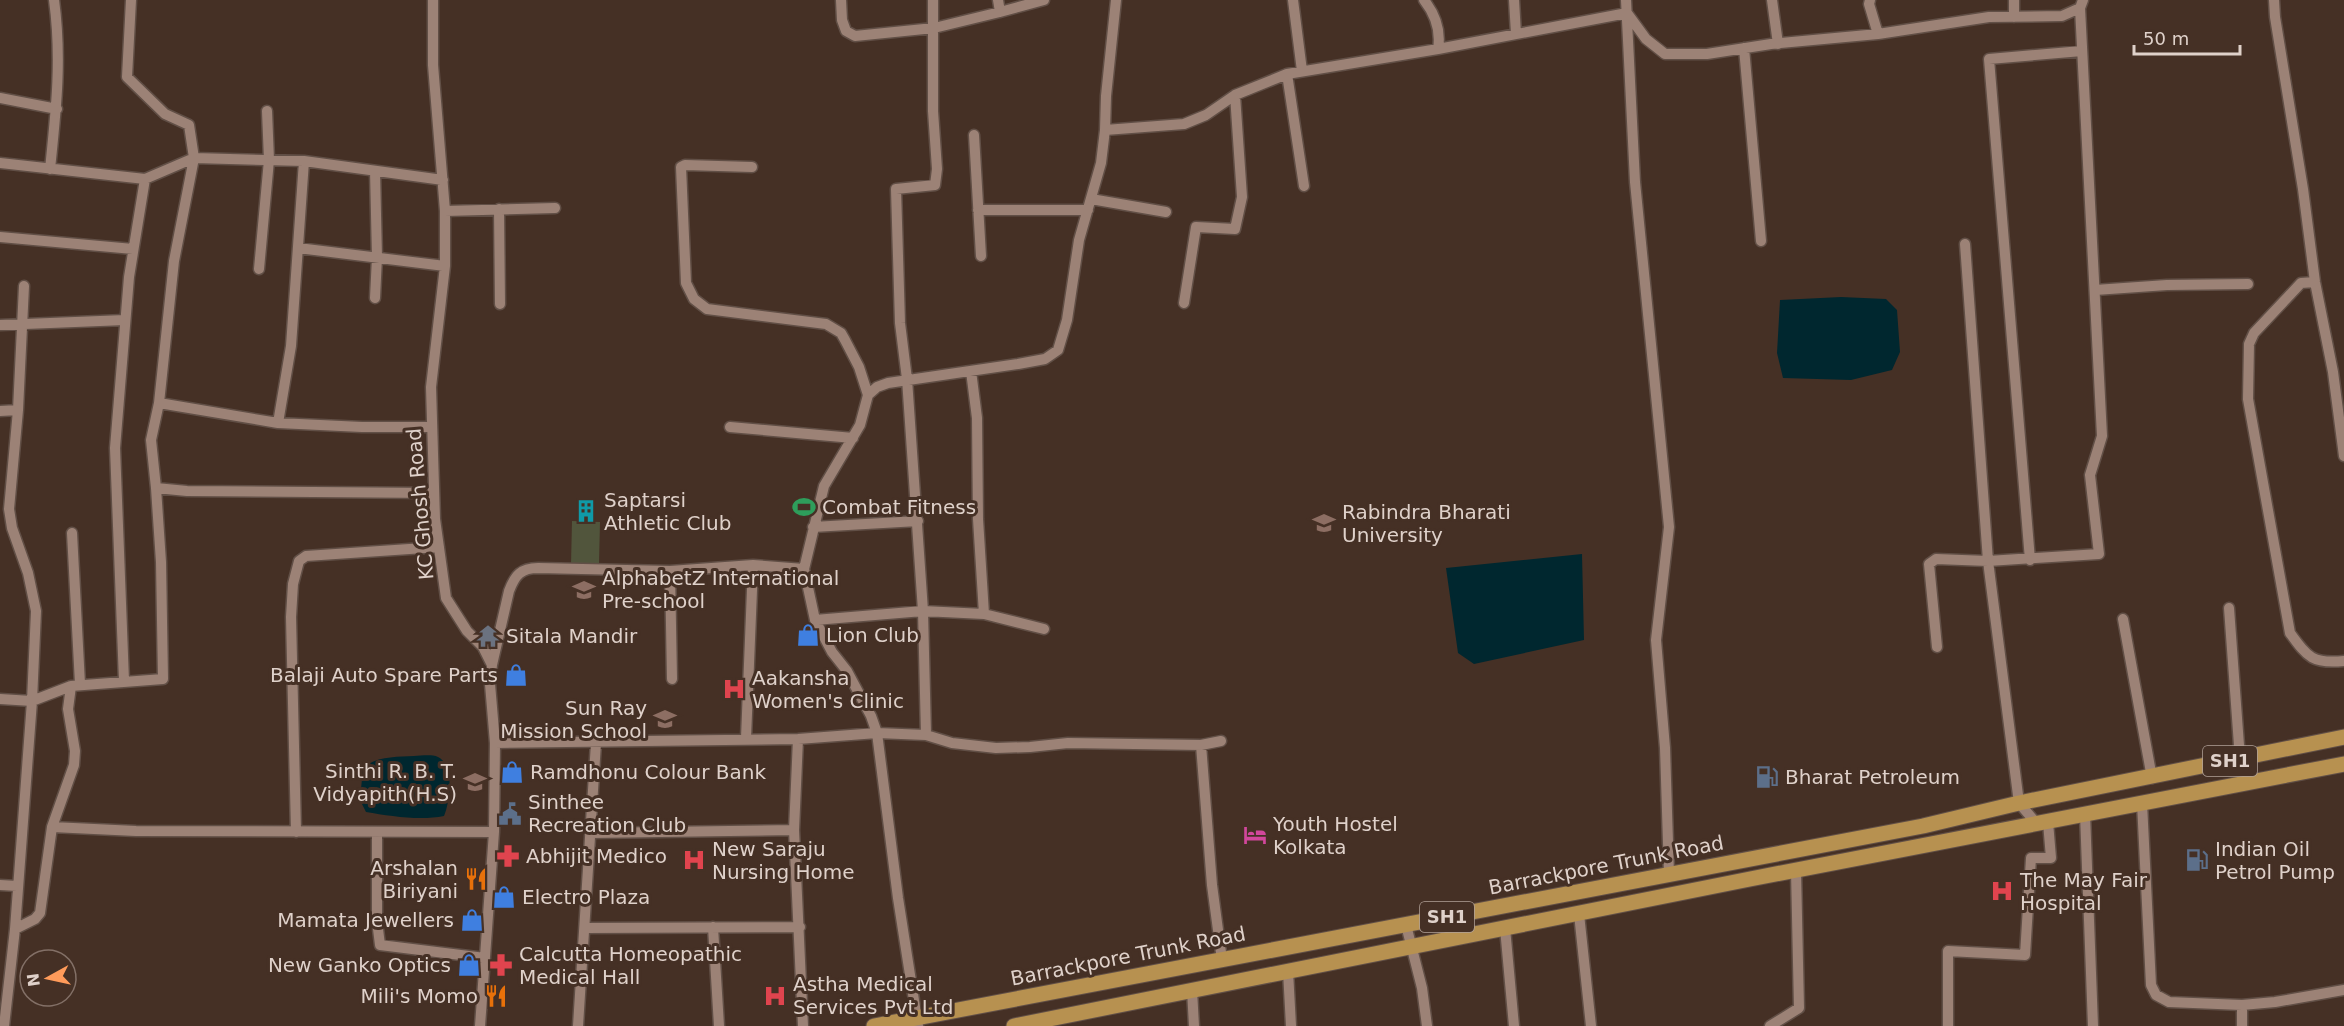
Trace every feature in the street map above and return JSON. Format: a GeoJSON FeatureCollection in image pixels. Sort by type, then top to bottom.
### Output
{"type":"FeatureCollection","features":[{"type":"Feature","properties":{"kind":"main road","name":"Barrackpore Trunk Road"},"geometry":{"type":"LineString","coordinates":[[874,1026],[917,1022],[1222,960],[1923,826],[2019,803],[2152,778],[2344,737]]}},
{"type":"Feature","properties":{"kind":"main road","name":"SH1"},"geometry":{"type":"LineString","coordinates":[[1014,1026],[2344,764]]}},
{"type":"Feature","properties":{"kind":"street"},"geometry":{"type":"LineString","coordinates":[[50,169],[57,109],[59,48],[54,0]]}},
{"type":"Feature","properties":{"kind":"street"},"geometry":{"type":"LineString","coordinates":[[0,699],[32,702],[75,685],[163,679],[160,562],[151,440],[159,403],[174,261],[194,158],[189,125],[165,114],[127,77],[132,0]]}},
{"type":"Feature","properties":{"kind":"street","name":"KC Ghosh Road"},"geometry":{"type":"LineString","coordinates":[[434,0],[434,65],[445,211],[445,266],[431,387],[433,493],[446,598],[467,631],[483,647],[492,665]]}},
{"type":"Feature","properties":{"kind":"street"},"geometry":{"type":"LineString","coordinates":[[842,0],[842,20],[846,31],[855,36],[934,27],[1044,0]]}},
{"type":"Feature","properties":{"kind":"street"},"geometry":{"type":"LineString","coordinates":[[926,735],[923,611],[907,379],[900,323],[896,189],[935,185],[938,169],[933,111],[933,0]]}},
{"type":"Feature","properties":{"kind":"street"},"geometry":{"type":"LineString","coordinates":[[998,0],[1000,12]]}},
{"type":"Feature","properties":{"kind":"street"},"geometry":{"type":"LineString","coordinates":[[868,395],[878,387],[907,379],[1045,359],[1058,350],[1067,320],[1079,240],[1101,163],[1116,0]]}},
{"type":"Feature","properties":{"kind":"street"},"geometry":{"type":"LineString","coordinates":[[1293,0],[1302,71]]}},
{"type":"Feature","properties":{"kind":"street"},"geometry":{"type":"LineString","coordinates":[[1424,0],[1432,10],[1440,38],[1438,49]]}},
{"type":"Feature","properties":{"kind":"street"},"geometry":{"type":"LineString","coordinates":[[1514,0],[1516,34]]}},
{"type":"Feature","properties":{"kind":"street"},"geometry":{"type":"LineString","coordinates":[[1626,0],[1635,182],[1669,527],[1656,640],[1665,748],[1669,874]]}},
{"type":"Feature","properties":{"kind":"street"},"geometry":{"type":"LineString","coordinates":[[1772,0],[1778,44]]}},
{"type":"Feature","properties":{"kind":"street"},"geometry":{"type":"LineString","coordinates":[[1870,0],[1869,4],[1878,34]]}},
{"type":"Feature","properties":{"kind":"street"},"geometry":{"type":"LineString","coordinates":[[2014,0],[2014,17]]}},
{"type":"Feature","properties":{"kind":"street"},"geometry":{"type":"LineString","coordinates":[[2274,0],[2315,282],[2333,372],[2344,456]]}},
{"type":"Feature","properties":{"kind":"street"},"geometry":{"type":"LineString","coordinates":[[1627,14],[1646,39],[1665,54],[1707,54],[1878,34],[1989,17],[2062,16],[2081,4]]}},
{"type":"Feature","properties":{"kind":"street"},"geometry":{"type":"LineString","coordinates":[[1937,647],[1929,564],[1936,559],[2030,560],[2099,554],[2090,475],[2102,436],[2081,4]]}},
{"type":"Feature","properties":{"kind":"street"},"geometry":{"type":"LineString","coordinates":[[1105,130],[1184,124],[1206,115],[1235,95],[1287,74],[1627,14]]}},
{"type":"Feature","properties":{"kind":"street"},"geometry":{"type":"LineString","coordinates":[[1744,48],[1761,241]]}},
{"type":"Feature","properties":{"kind":"street"},"geometry":{"type":"LineString","coordinates":[[2030,560],[1989,59],[2082,51]]}},
{"type":"Feature","properties":{"kind":"street"},"geometry":{"type":"LineString","coordinates":[[1287,74],[1304,186]]}},
{"type":"Feature","properties":{"kind":"street"},"geometry":{"type":"LineString","coordinates":[[1184,303],[1196,227],[1235,229],[1242,197],[1235,95]]}},
{"type":"Feature","properties":{"kind":"street"},"geometry":{"type":"LineString","coordinates":[[0,98],[57,109]]}},
{"type":"Feature","properties":{"kind":"street"},"geometry":{"type":"LineString","coordinates":[[259,269],[269,160],[267,111]]}},
{"type":"Feature","properties":{"kind":"street"},"geometry":{"type":"LineString","coordinates":[[974,135],[981,256]]}},
{"type":"Feature","properties":{"kind":"street"},"geometry":{"type":"LineString","coordinates":[[0,163],[145,179],[194,158],[304,161],[443,180]]}},
{"type":"Feature","properties":{"kind":"street"},"geometry":{"type":"LineString","coordinates":[[278,423],[291,346],[304,161]]}},
{"type":"Feature","properties":{"kind":"street"},"geometry":{"type":"LineString","coordinates":[[752,167],[685,165],[681,167],[684,276],[688,291],[699,304],[707,309],[820,322],[832,327],[845,340],[859,367],[868,395],[860,425],[824,486],[804,568],[815,620],[832,652],[847,671],[877,732],[898,898],[917,1022]]}},
{"type":"Feature","properties":{"kind":"street"},"geometry":{"type":"LineString","coordinates":[[375,171],[377,257],[375,298]]}},
{"type":"Feature","properties":{"kind":"street"},"geometry":{"type":"LineString","coordinates":[[124,681],[115,448],[125,320],[133,249],[145,179]]}},
{"type":"Feature","properties":{"kind":"street"},"geometry":{"type":"LineString","coordinates":[[978,210],[1089,204],[1166,212]]}},
{"type":"Feature","properties":{"kind":"street"},"geometry":{"type":"LineString","coordinates":[[445,211],[555,208]]}},
{"type":"Feature","properties":{"kind":"street"},"geometry":{"type":"LineString","coordinates":[[499,209],[500,304]]}},
{"type":"Feature","properties":{"kind":"street"},"geometry":{"type":"LineString","coordinates":[[0,237],[133,249]]}},
{"type":"Feature","properties":{"kind":"street"},"geometry":{"type":"LineString","coordinates":[[1948,1026],[1948,951],[2025,955],[2031,858],[2051,858],[2042,823],[2019,803],[1988,561],[1965,244]]}},
{"type":"Feature","properties":{"kind":"street"},"geometry":{"type":"LineString","coordinates":[[298,248],[445,266]]}},
{"type":"Feature","properties":{"kind":"street"},"geometry":{"type":"LineString","coordinates":[[2315,282],[2301,283],[2254,333],[2249,344],[2248,399],[2290,633],[2301,649],[2313,660],[2344,661]]}},
{"type":"Feature","properties":{"kind":"street"},"geometry":{"type":"LineString","coordinates":[[2095,290],[2167,285],[2248,284]]}},
{"type":"Feature","properties":{"kind":"street"},"geometry":{"type":"LineString","coordinates":[[4,1026],[5,955],[15,929],[32,702],[36,611],[28,573],[12,528],[9,509],[18,410],[24,286]]}},
{"type":"Feature","properties":{"kind":"street"},"geometry":{"type":"LineString","coordinates":[[0,325],[125,320]]}},
{"type":"Feature","properties":{"kind":"street"},"geometry":{"type":"LineString","coordinates":[[971,370],[976,418],[978,519],[984,614]]}},
{"type":"Feature","properties":{"kind":"street"},"geometry":{"type":"LineString","coordinates":[[159,403],[278,423],[362,428],[431,427]]}},
{"type":"Feature","properties":{"kind":"street"},"geometry":{"type":"LineString","coordinates":[[0,411],[18,410]]}},
{"type":"Feature","properties":{"kind":"street"},"geometry":{"type":"LineString","coordinates":[[730,427],[853,438]]}},
{"type":"Feature","properties":{"kind":"street"},"geometry":{"type":"LineString","coordinates":[[156,488],[186,491],[433,493]]}},
{"type":"Feature","properties":{"kind":"street"},"geometry":{"type":"LineString","coordinates":[[813,527],[918,521]]}},
{"type":"Feature","properties":{"kind":"street"},"geometry":{"type":"LineString","coordinates":[[0,530],[12,528]]}},
{"type":"Feature","properties":{"kind":"street"},"geometry":{"type":"LineString","coordinates":[[15,929],[35,919],[40,913],[52,827],[74,765],[75,751],[68,709],[75,685],[72,533]]}},
{"type":"Feature","properties":{"kind":"street"},"geometry":{"type":"LineString","coordinates":[[296,832],[291,617],[293,584],[298,561],[306,556],[439,547]]}},
{"type":"Feature","properties":{"kind":"street"},"geometry":{"type":"LineString","coordinates":[[480,1026],[494,832],[495,744],[490,684],[492,665],[512,581],[521,571],[538,568],[670,571],[753,565],[804,568]]}},
{"type":"Feature","properties":{"kind":"street"},"geometry":{"type":"LineString","coordinates":[[746,738],[753,565]]}},
{"type":"Feature","properties":{"kind":"street"},"geometry":{"type":"LineString","coordinates":[[670,571],[672,679]]}},
{"type":"Feature","properties":{"kind":"street"},"geometry":{"type":"LineString","coordinates":[[2229,608],[2240,759]]}},
{"type":"Feature","properties":{"kind":"street"},"geometry":{"type":"LineString","coordinates":[[815,620],[923,611],[984,614],[1044,629]]}},
{"type":"Feature","properties":{"kind":"street"},"geometry":{"type":"LineString","coordinates":[[2123,619],[2152,778]]}},
{"type":"Feature","properties":{"kind":"street"},"geometry":{"type":"LineString","coordinates":[[495,744],[746,738],[798,739],[877,732],[926,735],[952,743],[996,748],[1068,743],[1201,745],[1221,741]]}},
{"type":"Feature","properties":{"kind":"street"},"geometry":{"type":"LineString","coordinates":[[798,739],[794,830],[803,1026]]}},
{"type":"Feature","properties":{"kind":"street"},"geometry":{"type":"LineString","coordinates":[[579,1026],[596,743]]}},
{"type":"Feature","properties":{"kind":"street"},"geometry":{"type":"LineString","coordinates":[[1201,745],[1212,885],[1222,960]]}},
{"type":"Feature","properties":{"kind":"street"},"geometry":{"type":"LineString","coordinates":[[2142,803],[2151,985],[2156,995],[2169,1002],[2242,1005],[2275,1002],[2344,990]]}},
{"type":"Feature","properties":{"kind":"street"},"geometry":{"type":"LineString","coordinates":[[2085,814],[2093,1026]]}},
{"type":"Feature","properties":{"kind":"street"},"geometry":{"type":"LineString","coordinates":[[52,827],[136,831],[494,832]]}},
{"type":"Feature","properties":{"kind":"street"},"geometry":{"type":"LineString","coordinates":[[591,833],[794,830]]}},
{"type":"Feature","properties":{"kind":"street"},"geometry":{"type":"LineString","coordinates":[[377,832],[377,921],[380,945],[485,958]]}},
{"type":"Feature","properties":{"kind":"street"},"geometry":{"type":"LineString","coordinates":[[1770,1026],[1799,1008],[1796,871]]}},
{"type":"Feature","properties":{"kind":"street"},"geometry":{"type":"LineString","coordinates":[[0,885],[17,885]]}},
{"type":"Feature","properties":{"kind":"street"},"geometry":{"type":"LineString","coordinates":[[1579,914],[1591,1026]]}},
{"type":"Feature","properties":{"kind":"street"},"geometry":{"type":"LineString","coordinates":[[1406,925],[1422,988],[1427,1026]]}},
{"type":"Feature","properties":{"kind":"street"},"geometry":{"type":"LineString","coordinates":[[713,927],[719,1026]]}},
{"type":"Feature","properties":{"kind":"street"},"geometry":{"type":"LineString","coordinates":[[585,928],[800,927]]}},
{"type":"Feature","properties":{"kind":"street"},"geometry":{"type":"LineString","coordinates":[[1505,928],[1514,1026]]}},
{"type":"Feature","properties":{"kind":"street"},"geometry":{"type":"LineString","coordinates":[[1288,971],[1291,1026]]}},
{"type":"Feature","properties":{"kind":"street"},"geometry":{"type":"LineString","coordinates":[[1192,990],[1194,1026]]}},
{"type":"Feature","properties":{"kind":"street"},"geometry":{"type":"LineString","coordinates":[[2242,1005],[2242,1026]]}},
{"type":"Feature","properties":{"kind":"green space"},"geometry":{"type":"Polygon","coordinates":[[[572,521],[600,522],[599,563],[571,565],[572,521]]]}},
{"type":"Feature","properties":{"kind":"water"},"geometry":{"type":"Polygon","coordinates":[[[1841,297],[1886,299],[1897,310],[1900,352],[1892,370],[1851,380],[1783,378],[1777,353],[1780,300],[1841,297]]]}},
{"type":"Feature","properties":{"kind":"water"},"geometry":{"type":"Polygon","coordinates":[[[1582,554],[1584,640],[1474,664],[1458,653],[1446,568],[1582,554]]]}},
{"type":"Feature","properties":{"kind":"water"},"geometry":{"type":"Polygon","coordinates":[[[429,755],[443,761],[449,775],[448,802],[444,816],[415,818],[366,812],[360,800],[363,768],[380,759],[429,755]]]}},
{"type":"Feature","properties":{"kind":"place","name":"Combat Fitness"},"geometry":{"type":"Point","coordinates":[804,507]}},
{"type":"Feature","properties":{"kind":"place","name":"Saptarsi Athletic Club"},"geometry":{"type":"Point","coordinates":[586,511]}},
{"type":"Feature","properties":{"kind":"place","name":"Rabindra Bharati University"},"geometry":{"type":"Point","coordinates":[1324,523]}},
{"type":"Feature","properties":{"kind":"place","name":"AlphabetZ International Pre-school"},"geometry":{"type":"Point","coordinates":[584,590]}},
{"type":"Feature","properties":{"kind":"place","name":"Lion Club"},"geometry":{"type":"Point","coordinates":[808,635]}},
{"type":"Feature","properties":{"kind":"place","name":"Sitala Mandir"},"geometry":{"type":"Point","coordinates":[488,636]}},
{"type":"Feature","properties":{"kind":"place","name":"Balaji Auto Spare Parts"},"geometry":{"type":"Point","coordinates":[516,675]}},
{"type":"Feature","properties":{"kind":"place","name":"Aakansha Women's Clinic"},"geometry":{"type":"Point","coordinates":[734,689]}},
{"type":"Feature","properties":{"kind":"place","name":"Sun Ray Mission School"},"geometry":{"type":"Point","coordinates":[665,719]}},
{"type":"Feature","properties":{"kind":"place","name":"Ramdhonu Colour Bank"},"geometry":{"type":"Point","coordinates":[512,772]}},
{"type":"Feature","properties":{"kind":"place","name":"Bharat Petroleum"},"geometry":{"type":"Point","coordinates":[1767,777]}},
{"type":"Feature","properties":{"kind":"place","name":"Sinthi R. B. T. Vidyapith(H.S)"},"geometry":{"type":"Point","coordinates":[475,782]}},
{"type":"Feature","properties":{"kind":"place","name":"Sinthee Recreation Club"},"geometry":{"type":"Point","coordinates":[510,814]}},
{"type":"Feature","properties":{"kind":"place","name":"Youth Hostel Kolkata"},"geometry":{"type":"Point","coordinates":[1255,835]}},
{"type":"Feature","properties":{"kind":"place","name":"Abhijit Medico"},"geometry":{"type":"Point","coordinates":[508,856]}},
{"type":"Feature","properties":{"kind":"place","name":"New Saraju Nursing Home"},"geometry":{"type":"Point","coordinates":[694,860]}},
{"type":"Feature","properties":{"kind":"place","name":"Indian Oil Petrol Pump"},"geometry":{"type":"Point","coordinates":[2197,860]}},
{"type":"Feature","properties":{"kind":"place","name":"Arshalan Biriyani"},"geometry":{"type":"Point","coordinates":[476,879]}},
{"type":"Feature","properties":{"kind":"place","name":"The May Fair Hospital"},"geometry":{"type":"Point","coordinates":[2002,891]}},
{"type":"Feature","properties":{"kind":"place","name":"Electro Plaza"},"geometry":{"type":"Point","coordinates":[504,897]}},
{"type":"Feature","properties":{"kind":"place","name":"Mamata Jewellers"},"geometry":{"type":"Point","coordinates":[472,920]}},
{"type":"Feature","properties":{"kind":"place","name":"New Ganko Optics"},"geometry":{"type":"Point","coordinates":[469,965]}},
{"type":"Feature","properties":{"kind":"place","name":"Calcutta Homeopathic Medical Hall"},"geometry":{"type":"Point","coordinates":[501,965]}},
{"type":"Feature","properties":{"kind":"place","name":"Mili's Momo"},"geometry":{"type":"Point","coordinates":[496,996]}},
{"type":"Feature","properties":{"kind":"place","name":"Astha Medical Services Pvt Ltd"},"geometry":{"type":"Point","coordinates":[775,996]}}]}
